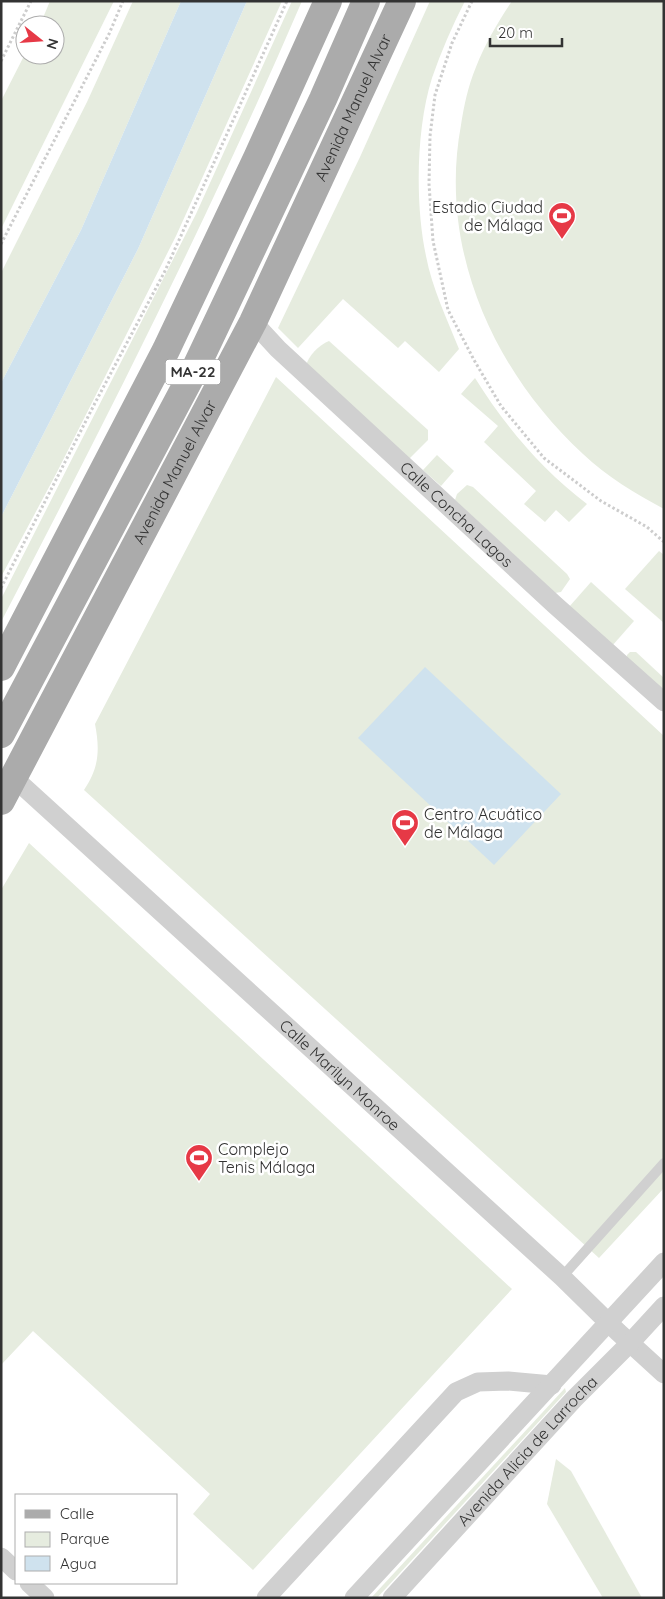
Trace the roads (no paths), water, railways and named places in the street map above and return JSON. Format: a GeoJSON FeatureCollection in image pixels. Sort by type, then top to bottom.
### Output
{"type":"FeatureCollection","features":[{"type":"Feature","properties":{"kind":"main road","name":"MA-22"},"geometry":{"type":"LineString","coordinates":[[1,667],[166,350],[257,158],[328,1]]}},
{"type":"Feature","properties":{"kind":"main road","name":"Avenida Manuel Alvar"},"geometry":{"type":"LineString","coordinates":[[1,734],[197,365],[323,100],[366,1]]}},
{"type":"Feature","properties":{"kind":"main road","name":"Avenida Manuel Alvar"},"geometry":{"type":"LineString","coordinates":[[7,790],[253,322],[402,1]]}},
{"type":"Feature","properties":{"kind":"street","name":"Calle Concha Lagos"},"geometry":{"type":"LineString","coordinates":[[253,322],[278,349],[555,605],[664,702]]}},
{"type":"Feature","properties":{"kind":"street","name":"Calle Marilyn Monroe"},"geometry":{"type":"LineString","coordinates":[[7,790],[562,1277],[607,1322],[664,1374]]}},
{"type":"Feature","properties":{"kind":"street","name":"Avenida Alicia de Larrocha"},"geometry":{"type":"LineString","coordinates":[[354,1598],[664,1262]]}},
{"type":"Feature","properties":{"kind":"street","name":"Avenida Alicia de Larrocha"},"geometry":{"type":"LineString","coordinates":[[392,1598],[574,1399],[664,1306]]}},
{"type":"Feature","properties":{"kind":"street","name":"Avenida Alicia de Larrocha"},"geometry":{"type":"LineString","coordinates":[[266,1598],[456,1392],[478,1382],[508,1381],[552,1385]]}},
{"type":"Feature","properties":{"kind":"street"},"geometry":{"type":"LineString","coordinates":[[1,1557],[15,1570]]}},
{"type":"Feature","properties":{"kind":"street"},"geometry":{"type":"LineString","coordinates":[[29,1584],[44,1598]]}},
{"type":"Feature","properties":{"kind":"lane"},"geometry":{"type":"LineString","coordinates":[[562,1277],[664,1163]]}},
{"type":"Feature","properties":{"kind":"water"},"geometry":{"type":"Polygon","coordinates":[[[181,1],[247,1],[138,249],[1,517],[1,383],[81,230],[181,1]]]}},
{"type":"Feature","properties":{"kind":"water"},"geometry":{"type":"Polygon","coordinates":[[[425,667],[561,794],[494,865],[358,738],[425,667]]]}},
{"type":"Feature","properties":{"kind":"place","name":"Estadio Ciudad de Málaga"},"geometry":{"type":"Point","coordinates":[562,240]}},
{"type":"Feature","properties":{"kind":"place","name":"Centro Acuático de Málaga"},"geometry":{"type":"Point","coordinates":[405,847]}},
{"type":"Feature","properties":{"kind":"place","name":"Complejo Tenis Málaga"},"geometry":{"type":"Point","coordinates":[199,1182]}}]}
